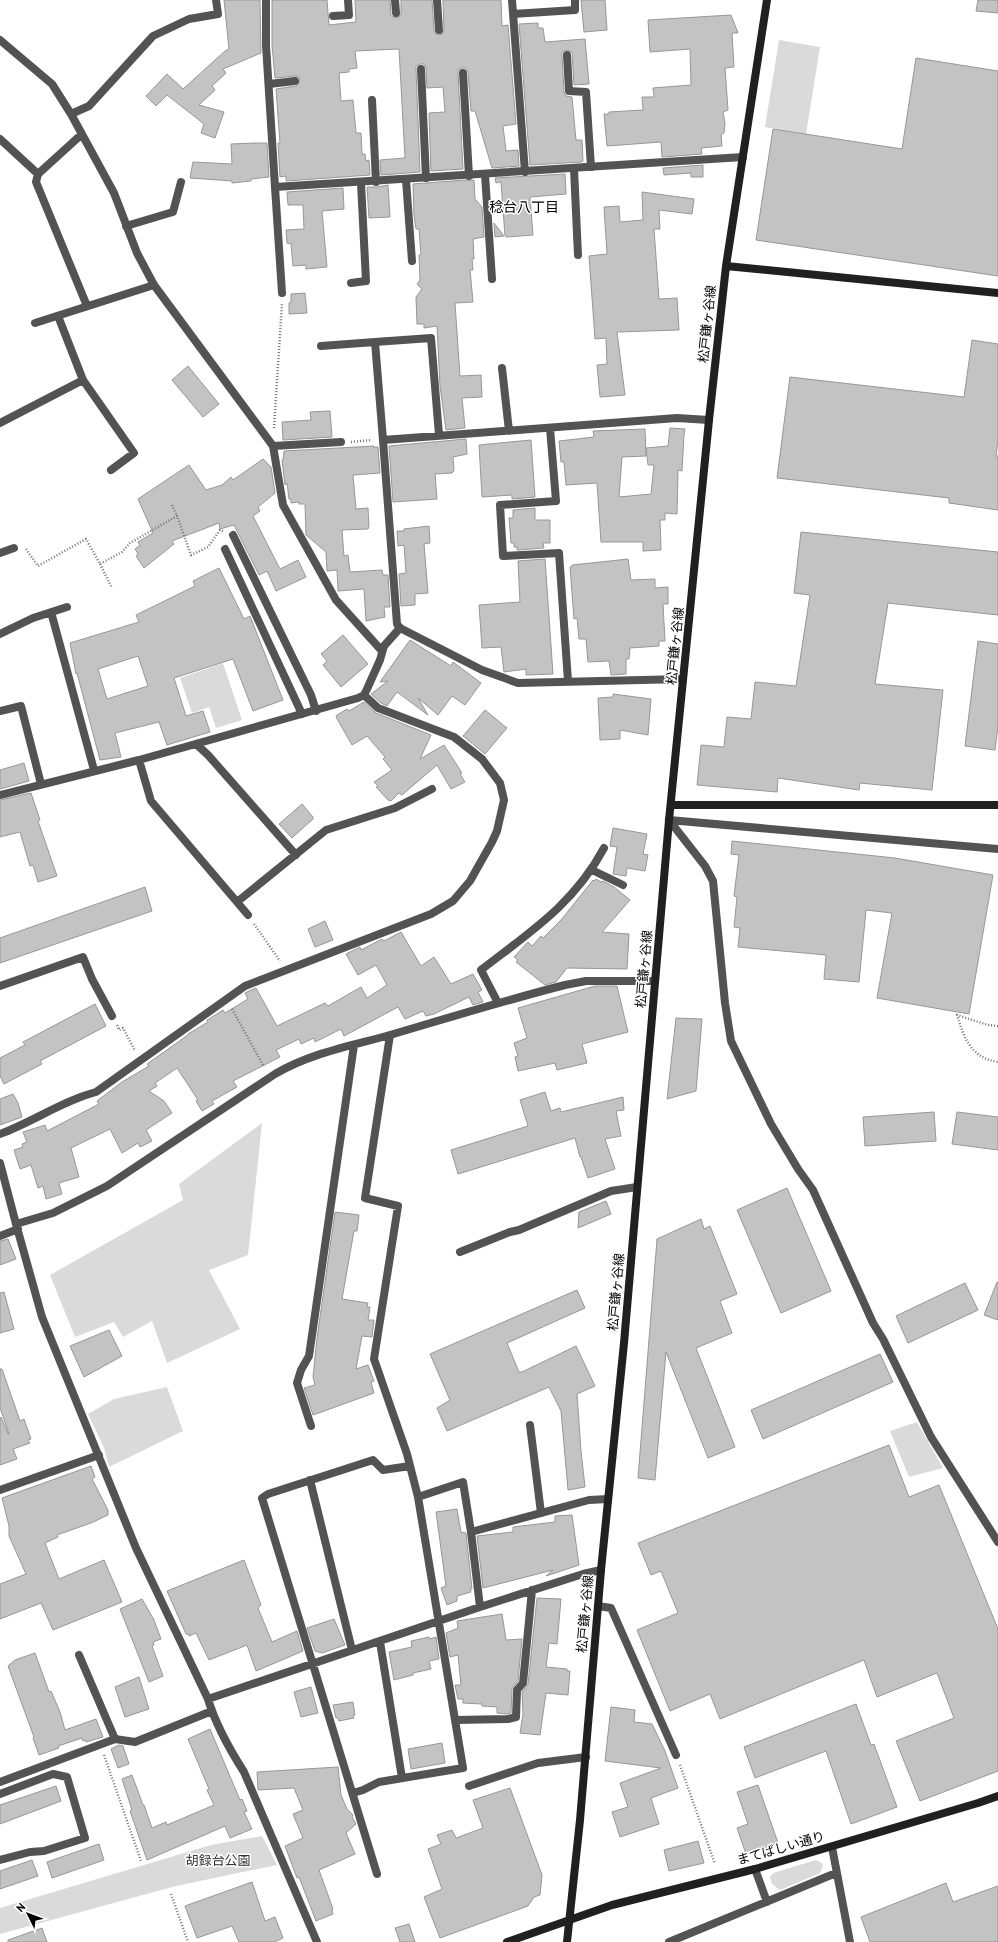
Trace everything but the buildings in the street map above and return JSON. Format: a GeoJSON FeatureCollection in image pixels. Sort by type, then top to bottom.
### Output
{"type":"FeatureCollection","features":[{"type":"Feature","properties":{"kind":"main road","name":"松戸鎌ヶ谷線"},"geometry":{"type":"LineString","coordinates":[[567,1942],[586,1757],[601,1570],[637,1187],[670,805],[709,420],[726,266],[767,0]]}},
{"type":"Feature","properties":{"kind":"main road"},"geometry":{"type":"LineString","coordinates":[[726,266],[998,293]]}},
{"type":"Feature","properties":{"kind":"main road"},"geometry":{"type":"LineString","coordinates":[[670,805],[998,805]]}},
{"type":"Feature","properties":{"kind":"main road","name":"まてばしい通り"},"geometry":{"type":"LineString","coordinates":[[507,1942],[612,1905],[755,1869],[998,1796]]}},
{"type":"Feature","properties":{"kind":"street"},"geometry":{"type":"LineString","coordinates":[[71,114],[89,106],[153,36],[189,19],[218,14],[216,0]]}},
{"type":"Feature","properties":{"kind":"street"},"geometry":{"type":"LineString","coordinates":[[266,0],[269,84],[282,293]]}},
{"type":"Feature","properties":{"kind":"street"},"geometry":{"type":"LineString","coordinates":[[333,16],[349,15],[348,0]]}},
{"type":"Feature","properties":{"kind":"street"},"geometry":{"type":"LineString","coordinates":[[395,0],[396,13]]}},
{"type":"Feature","properties":{"kind":"street"},"geometry":{"type":"LineString","coordinates":[[437,0],[439,30]]}},
{"type":"Feature","properties":{"kind":"street"},"geometry":{"type":"LineString","coordinates":[[512,0],[525,172]]}},
{"type":"Feature","properties":{"kind":"street"},"geometry":{"type":"LineString","coordinates":[[513,14],[575,10],[575,0]]}},
{"type":"Feature","properties":{"kind":"street"},"geometry":{"type":"LineString","coordinates":[[0,40],[52,84],[71,114],[114,193],[137,254],[154,286],[271,444],[283,505],[286,511],[336,600],[382,651]]}},
{"type":"Feature","properties":{"kind":"street"},"geometry":{"type":"LineString","coordinates":[[567,56],[569,91],[586,92],[591,167]]}},
{"type":"Feature","properties":{"kind":"street"},"geometry":{"type":"LineString","coordinates":[[421,69],[426,178]]}},
{"type":"Feature","properties":{"kind":"street"},"geometry":{"type":"LineString","coordinates":[[463,73],[469,176]]}},
{"type":"Feature","properties":{"kind":"street"},"geometry":{"type":"LineString","coordinates":[[269,84],[296,82]]}},
{"type":"Feature","properties":{"kind":"street"},"geometry":{"type":"LineString","coordinates":[[372,100],[376,182]]}},
{"type":"Feature","properties":{"kind":"street"},"geometry":{"type":"LineString","coordinates":[[82,134],[38,174],[36,182],[87,306]]}},
{"type":"Feature","properties":{"kind":"street"},"geometry":{"type":"LineString","coordinates":[[0,139],[38,174]]}},
{"type":"Feature","properties":{"kind":"street"},"geometry":{"type":"LineString","coordinates":[[275,187],[376,182],[743,157]]}},
{"type":"Feature","properties":{"kind":"street"},"geometry":{"type":"LineString","coordinates":[[574,169],[578,255]]}},
{"type":"Feature","properties":{"kind":"street"},"geometry":{"type":"LineString","coordinates":[[485,175],[492,279]]}},
{"type":"Feature","properties":{"kind":"street"},"geometry":{"type":"LineString","coordinates":[[406,180],[412,261]]}},
{"type":"Feature","properties":{"kind":"street"},"geometry":{"type":"LineString","coordinates":[[126,226],[173,212],[181,182]]}},
{"type":"Feature","properties":{"kind":"street"},"geometry":{"type":"LineString","coordinates":[[351,283],[366,281],[360,182]]}},
{"type":"Feature","properties":{"kind":"street"},"geometry":{"type":"LineString","coordinates":[[35,323],[154,286]]}},
{"type":"Feature","properties":{"kind":"street"},"geometry":{"type":"LineString","coordinates":[[58,316],[83,380],[134,453],[111,470]]}},
{"type":"Feature","properties":{"kind":"street"},"geometry":{"type":"LineString","coordinates":[[321,346],[431,338],[439,435]]}},
{"type":"Feature","properties":{"kind":"street"},"geometry":{"type":"LineString","coordinates":[[374,342],[397,624],[400,628],[482,670],[518,683],[683,679]]}},
{"type":"Feature","properties":{"kind":"street"},"geometry":{"type":"LineString","coordinates":[[502,368],[509,430]]}},
{"type":"Feature","properties":{"kind":"street"},"geometry":{"type":"LineString","coordinates":[[0,423],[83,380]]}},
{"type":"Feature","properties":{"kind":"street"},"geometry":{"type":"LineString","coordinates":[[383,440],[677,418],[709,420]]}},
{"type":"Feature","properties":{"kind":"street"},"geometry":{"type":"LineString","coordinates":[[550,428],[556,501],[500,505],[503,556],[558,553],[568,681]]}},
{"type":"Feature","properties":{"kind":"street"},"geometry":{"type":"LineString","coordinates":[[271,444],[341,442]]}},
{"type":"Feature","properties":{"kind":"street"},"geometry":{"type":"LineString","coordinates":[[233,535],[311,695],[316,711]]}},
{"type":"Feature","properties":{"kind":"street"},"geometry":{"type":"LineString","coordinates":[[0,553],[14,548]]}},
{"type":"Feature","properties":{"kind":"street"},"geometry":{"type":"LineString","coordinates":[[225,549],[302,714]]}},
{"type":"Feature","properties":{"kind":"street"},"geometry":{"type":"LineString","coordinates":[[0,634],[33,618],[67,608]]}},
{"type":"Feature","properties":{"kind":"street"},"geometry":{"type":"LineString","coordinates":[[50,612],[94,770]]}},
{"type":"Feature","properties":{"kind":"street"},"geometry":{"type":"LineString","coordinates":[[0,795],[94,770],[139,760],[216,737],[316,711],[364,695],[374,675],[382,651],[400,628]]}},
{"type":"Feature","properties":{"kind":"street"},"geometry":{"type":"LineString","coordinates":[[0,1134],[17,1128],[83,1095],[96,1092],[245,986],[414,921],[453,901],[476,871],[497,831],[504,800],[500,783],[482,759],[454,737],[378,708],[364,695]]}},
{"type":"Feature","properties":{"kind":"street"},"geometry":{"type":"LineString","coordinates":[[0,711],[21,706],[41,784]]}},
{"type":"Feature","properties":{"kind":"street"},"geometry":{"type":"LineString","coordinates":[[196,744],[296,855]]}},
{"type":"Feature","properties":{"kind":"street"},"geometry":{"type":"LineString","coordinates":[[139,760],[151,801],[248,915]]}},
{"type":"Feature","properties":{"kind":"street"},"geometry":{"type":"LineString","coordinates":[[237,902],[326,830],[395,808],[432,789]]}},
{"type":"Feature","properties":{"kind":"street"},"geometry":{"type":"LineString","coordinates":[[669,820],[998,848]]}},
{"type":"Feature","properties":{"kind":"street"},"geometry":{"type":"LineString","coordinates":[[669,820],[705,866],[713,880],[725,1003],[731,1041],[771,1124],[798,1169],[813,1190],[873,1323],[883,1339],[931,1437],[998,1542]]}},
{"type":"Feature","properties":{"kind":"street"},"geometry":{"type":"LineString","coordinates":[[498,1003],[481,970],[552,915],[592,870],[604,848]]}},
{"type":"Feature","properties":{"kind":"street"},"geometry":{"type":"LineString","coordinates":[[592,870],[623,884]]}},
{"type":"Feature","properties":{"kind":"street"},"geometry":{"type":"LineString","coordinates":[[0,986],[83,957],[92,979],[112,1016]]}},
{"type":"Feature","properties":{"kind":"street"},"geometry":{"type":"LineString","coordinates":[[0,1236],[17,1226],[53,1213],[106,1186],[270,1078],[301,1060],[320,1053],[354,1045],[565,985],[586,981],[655,981]]}},
{"type":"Feature","properties":{"kind":"street"},"geometry":{"type":"LineString","coordinates":[[353,1793],[364,1790],[379,1782],[463,1768],[456,1720],[437,1622],[418,1497],[410,1466],[374,1359],[398,1206],[365,1198],[390,1035]]}},
{"type":"Feature","properties":{"kind":"street"},"geometry":{"type":"LineString","coordinates":[[311,1426],[297,1383],[301,1370],[309,1356],[354,1045]]}},
{"type":"Feature","properties":{"kind":"street"},"geometry":{"type":"LineString","coordinates":[[0,1163],[42,1317],[136,1548],[230,1750],[244,1772],[315,1942]]}},
{"type":"Feature","properties":{"kind":"street"},"geometry":{"type":"LineString","coordinates":[[460,1252],[510,1232],[519,1230],[611,1191],[637,1187]]}},
{"type":"Feature","properties":{"kind":"street"},"geometry":{"type":"LineString","coordinates":[[530,1425],[541,1513]]}},
{"type":"Feature","properties":{"kind":"street"},"geometry":{"type":"LineString","coordinates":[[0,1480],[2,1489],[99,1455]]}},
{"type":"Feature","properties":{"kind":"street"},"geometry":{"type":"LineString","coordinates":[[377,1874],[262,1498],[268,1494],[373,1460],[383,1470],[410,1466]]}},
{"type":"Feature","properties":{"kind":"street"},"geometry":{"type":"LineString","coordinates":[[310,1480],[352,1650]]}},
{"type":"Feature","properties":{"kind":"street"},"geometry":{"type":"LineString","coordinates":[[418,1497],[463,1482],[480,1607]]}},
{"type":"Feature","properties":{"kind":"street"},"geometry":{"type":"LineString","coordinates":[[471,1532],[589,1500],[608,1499]]}},
{"type":"Feature","properties":{"kind":"street"},"geometry":{"type":"LineString","coordinates":[[208,1700],[480,1607],[583,1574],[601,1570]]}},
{"type":"Feature","properties":{"kind":"street"},"geometry":{"type":"LineString","coordinates":[[456,1720],[508,1719],[516,1717],[517,1690],[523,1683],[532,1590]]}},
{"type":"Feature","properties":{"kind":"street"},"geometry":{"type":"LineString","coordinates":[[598,1606],[611,1608],[676,1755]]}},
{"type":"Feature","properties":{"kind":"street"},"geometry":{"type":"LineString","coordinates":[[380,1642],[402,1778]]}},
{"type":"Feature","properties":{"kind":"street"},"geometry":{"type":"LineString","coordinates":[[79,1655],[115,1739]]}},
{"type":"Feature","properties":{"kind":"street"},"geometry":{"type":"LineString","coordinates":[[0,1782],[101,1746],[115,1739],[135,1742],[212,1711]]}},
{"type":"Feature","properties":{"kind":"street"},"geometry":{"type":"LineString","coordinates":[[469,1786],[538,1763],[586,1757]]}},
{"type":"Feature","properties":{"kind":"street"},"geometry":{"type":"LineString","coordinates":[[0,1794],[54,1774],[67,1777],[85,1838],[44,1851],[30,1852],[0,1860]]}},
{"type":"Feature","properties":{"kind":"street"},"geometry":{"type":"LineString","coordinates":[[832,1847],[850,1942]]}},
{"type":"Feature","properties":{"kind":"street"},"geometry":{"type":"LineString","coordinates":[[755,1869],[767,1902]]}},
{"type":"Feature","properties":{"kind":"street"},"geometry":{"type":"LineString","coordinates":[[669,1942],[836,1873]]}},
{"type":"Feature","properties":{"kind":"path"},"geometry":{"type":"LineString","coordinates":[[271,444],[274,439],[282,293]]}},
{"type":"Feature","properties":{"kind":"path"},"geometry":{"type":"LineString","coordinates":[[341,442],[383,440]]}},
{"type":"Feature","properties":{"kind":"path"},"geometry":{"type":"LineString","coordinates":[[172,505],[191,555],[208,547],[220,530],[233,535]]}},
{"type":"Feature","properties":{"kind":"path"},"geometry":{"type":"LineString","coordinates":[[100,564],[122,552],[130,543],[177,516]]}},
{"type":"Feature","properties":{"kind":"path"},"geometry":{"type":"LineString","coordinates":[[14,548],[16,552],[26,549],[38,566],[86,539],[112,588]]}},
{"type":"Feature","properties":{"kind":"path"},"geometry":{"type":"LineString","coordinates":[[248,915],[279,958],[284,970]]}},
{"type":"Feature","properties":{"kind":"path"},"geometry":{"type":"LineString","coordinates":[[227,1000],[270,1078]]}},
{"type":"Feature","properties":{"kind":"path"},"geometry":{"type":"LineString","coordinates":[[998,1026],[988,1025],[957,1015],[962,1030],[974,1052],[998,1062]]}},
{"type":"Feature","properties":{"kind":"path"},"geometry":{"type":"LineString","coordinates":[[112,1016],[119,1030],[123,1028],[140,1060]]}},
{"type":"Feature","properties":{"kind":"path"},"geometry":{"type":"LineString","coordinates":[[101,1746],[141,1861]]}},
{"type":"Feature","properties":{"kind":"path"},"geometry":{"type":"LineString","coordinates":[[676,1755],[715,1864]]}},
{"type":"Feature","properties":{"kind":"path"},"geometry":{"type":"LineString","coordinates":[[171,1894],[188,1942]]}},
{"type":"Feature","properties":{"kind":"green space"},"geometry":{"type":"Polygon","coordinates":[[[779,40],[820,47],[806,134],[765,127],[779,40]]]}},
{"type":"Feature","properties":{"kind":"green space"},"geometry":{"type":"Polygon","coordinates":[[[223,663],[242,720],[216,728],[209,707],[192,713],[180,678],[223,663]]]}},
{"type":"Feature","properties":{"kind":"green space"},"geometry":{"type":"Polygon","coordinates":[[[262,1123],[248,1255],[209,1270],[240,1329],[167,1363],[152,1321],[123,1337],[114,1322],[75,1337],[50,1275],[183,1200],[179,1184],[262,1123]]]}},
{"type":"Feature","properties":{"kind":"green space"},"geometry":{"type":"Polygon","coordinates":[[[167,1387],[183,1431],[109,1467],[104,1448],[88,1414],[114,1399],[167,1387]]]}},
{"type":"Feature","properties":{"kind":"green space"},"geometry":{"type":"Polygon","coordinates":[[[917,1422],[943,1468],[909,1477],[890,1431],[917,1422]]]}},
{"type":"Feature","properties":{"kind":"green space","name":"胡録台公園"},"geometry":{"type":"Polygon","coordinates":[[[262,1836],[277,1865],[176,1886],[0,1934],[0,1908],[211,1845],[262,1836]]]}},
{"type":"Feature","properties":{"kind":"green space"},"geometry":{"type":"Polygon","coordinates":[[[816,1860],[822,1863],[823,1866],[820,1873],[780,1890],[772,1884],[770,1877],[773,1873],[816,1860]]]}},
{"type":"Feature","properties":{"kind":"district","name":"稔台八丁目"},"geometry":{"type":"Point","coordinates":[524,207]}}]}
